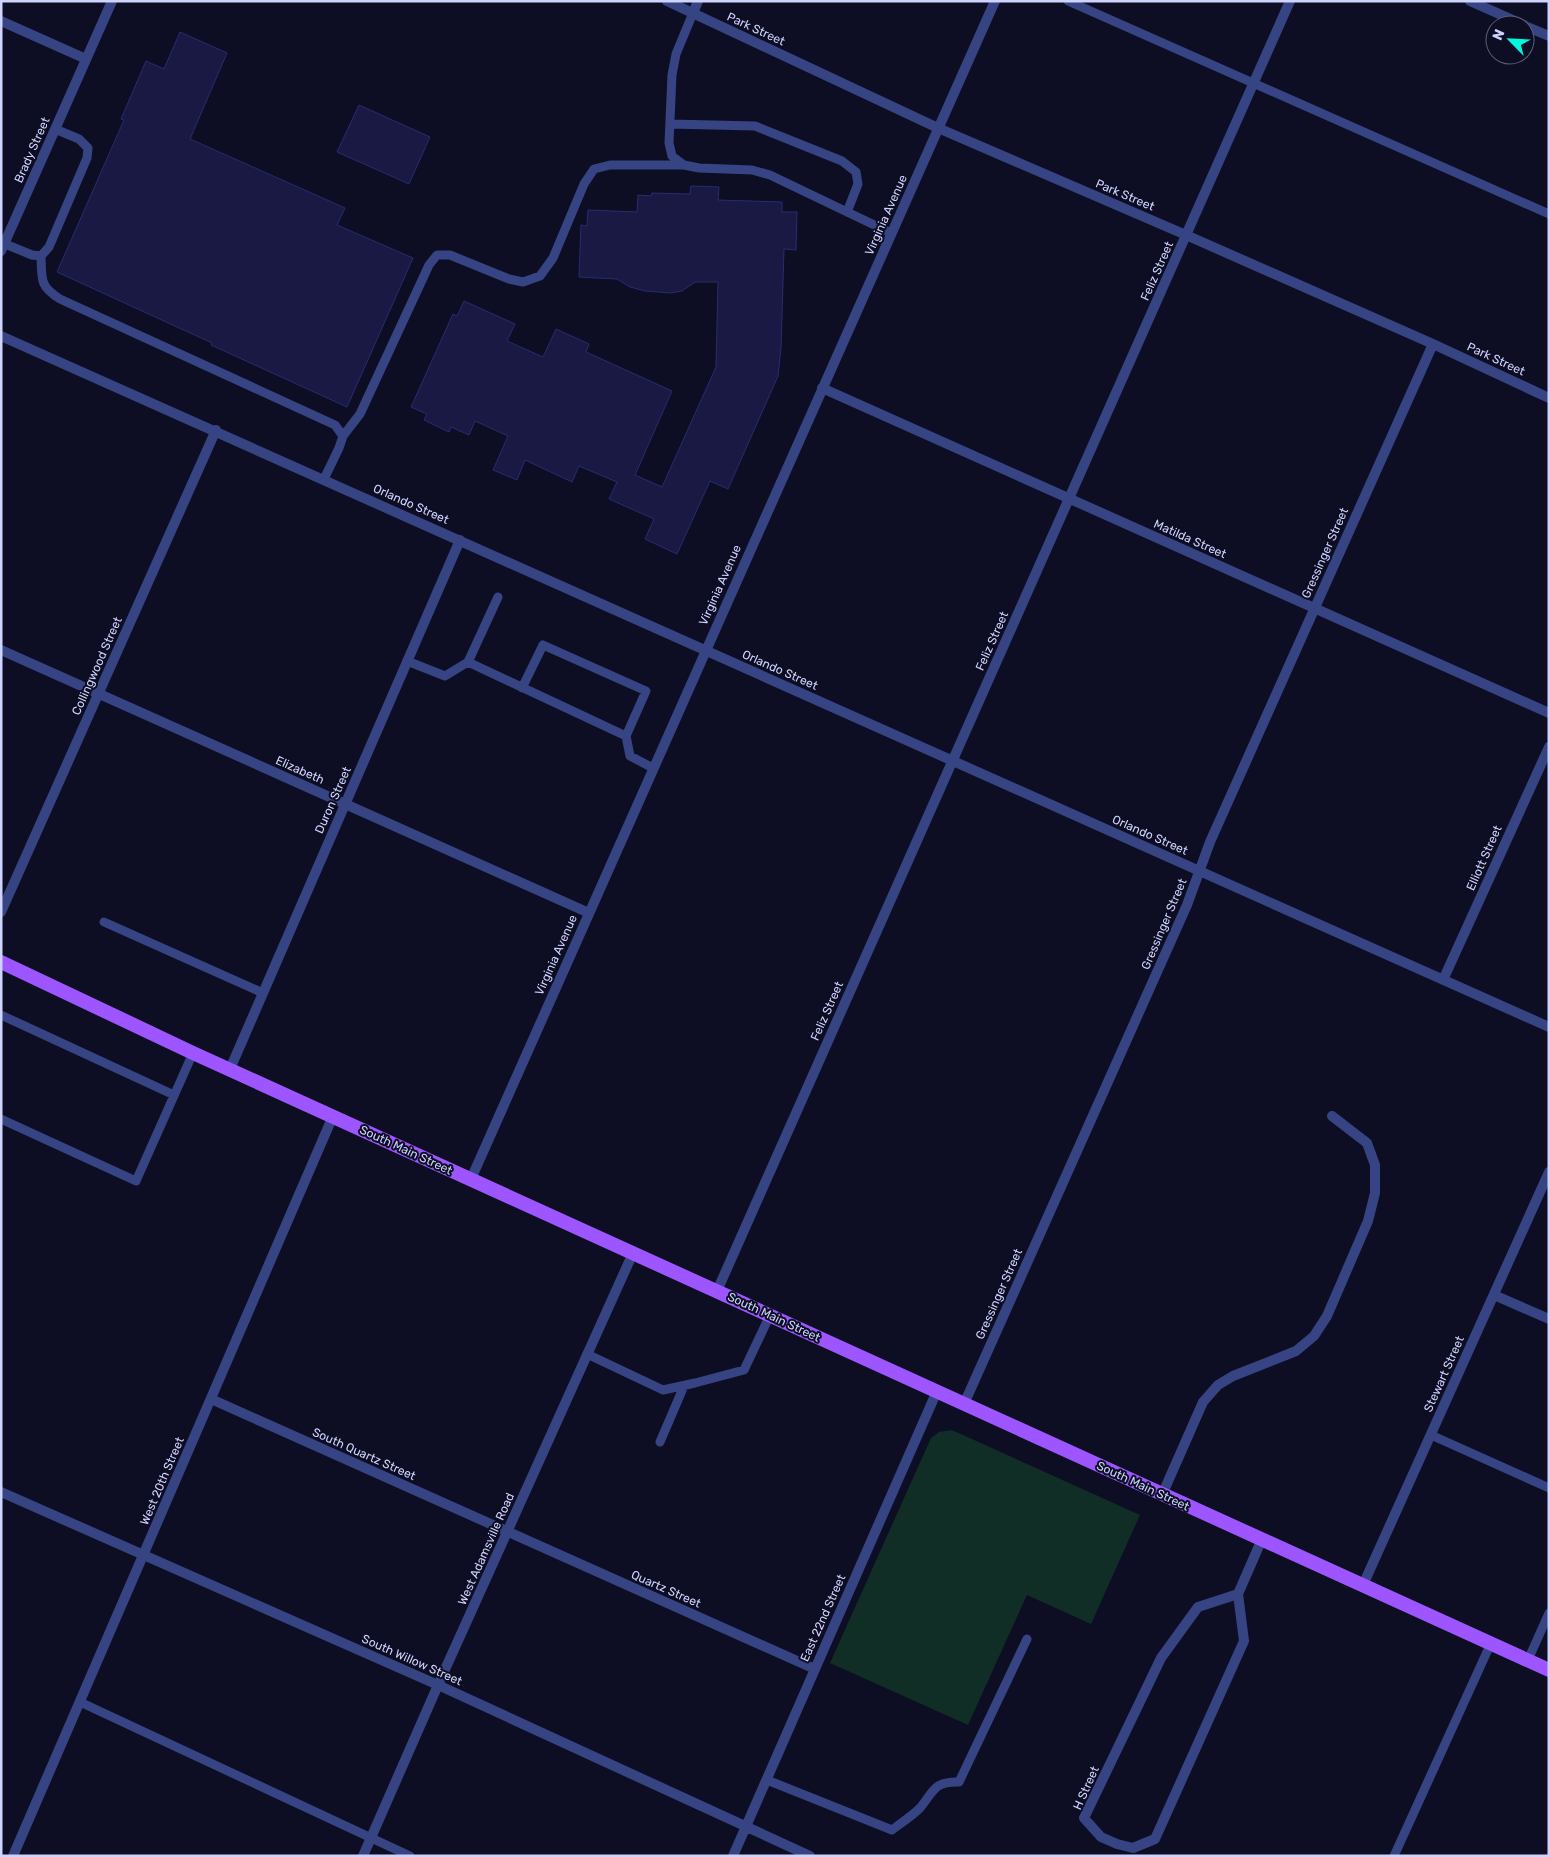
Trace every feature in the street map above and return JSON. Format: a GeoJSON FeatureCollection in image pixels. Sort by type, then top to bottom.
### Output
{"type":"FeatureCollection","features":[{"type":"Feature","properties":{"kind":"main road","name":"South Main Street"},"geometry":{"type":"LineString","coordinates":[[1,962],[632,1253],[1549,1670]]}},
{"type":"Feature","properties":{"kind":"street","name":"Brady Street"},"geometry":{"type":"LineString","coordinates":[[3,247],[112,1]]}},
{"type":"Feature","properties":{"kind":"street","name":"Park Street"},"geometry":{"type":"LineString","coordinates":[[667,1],[938,128],[1186,234],[1549,398]]}},
{"type":"Feature","properties":{"kind":"street"},"geometry":{"type":"LineString","coordinates":[[693,13],[698,1]]}},
{"type":"Feature","properties":{"kind":"street","name":"Virginia Avenue"},"geometry":{"type":"LineString","coordinates":[[471,1179],[995,1]]}},
{"type":"Feature","properties":{"kind":"street","name":"Feliz Street"},"geometry":{"type":"LineString","coordinates":[[716,1291],[1290,1]]}},
{"type":"Feature","properties":{"kind":"street"},"geometry":{"type":"LineString","coordinates":[[1470,1],[1502,15]]}},
{"type":"Feature","properties":{"kind":"street"},"geometry":{"type":"LineString","coordinates":[[1,21],[86,59]]}},
{"type":"Feature","properties":{"kind":"street"},"geometry":{"type":"LineString","coordinates":[[1535,30],[1549,36]]}},
{"type":"Feature","properties":{"kind":"street","name":"Orlando Street"},"geometry":{"type":"LineString","coordinates":[[1,336],[216,430],[1549,1027]]}},
{"type":"Feature","properties":{"kind":"street","name":"Gressinger Street"},"geometry":{"type":"LineString","coordinates":[[964,1404],[1187,905],[1210,842],[1433,344]]}},
{"type":"Feature","properties":{"kind":"street","name":"Matilda Street"},"geometry":{"type":"LineString","coordinates":[[822,388],[1549,713]]}},
{"type":"Feature","properties":{"kind":"street","name":"Collingwood Street"},"geometry":{"type":"LineString","coordinates":[[1,912],[216,430]]}},
{"type":"Feature","properties":{"kind":"street","name":"Duron Street"},"geometry":{"type":"LineString","coordinates":[[230,1069],[460,540]]}},
{"type":"Feature","properties":{"kind":"street","name":"Elizabeth"},"geometry":{"type":"LineString","coordinates":[[1,650],[589,913]]}},
{"type":"Feature","properties":{"kind":"street","name":"Elliott Street"},"geometry":{"type":"LineString","coordinates":[[1443,980],[1549,747]]}},
{"type":"Feature","properties":{"kind":"street","name":"West 20th Street"},"geometry":{"type":"LineString","coordinates":[[13,1856],[333,1116]]}},
{"type":"Feature","properties":{"kind":"street"},"geometry":{"type":"LineString","coordinates":[[1162,1495],[1203,1402],[1218,1385],[1233,1376],[1296,1351],[1314,1336],[1327,1316],[1368,1222],[1375,1192],[1376,1165],[1367,1143],[1332,1116]]}},
{"type":"Feature","properties":{"kind":"street","name":"Stewart Street"},"geometry":{"type":"LineString","coordinates":[[1363,1585],[1549,1172]]}},
{"type":"Feature","properties":{"kind":"street","name":"West Adamsville Road"},"geometry":{"type":"LineString","coordinates":[[363,1856],[632,1253]]}},
{"type":"Feature","properties":{"kind":"street"},"geometry":{"type":"LineString","coordinates":[[1494,1295],[1549,1319]]}},
{"type":"Feature","properties":{"kind":"street","name":"East 22nd Street"},"geometry":{"type":"LineString","coordinates":[[733,1856],[936,1391]]}},
{"type":"Feature","properties":{"kind":"street","name":"South Quartz Street"},"geometry":{"type":"LineString","coordinates":[[211,1399],[507,1532]]}},
{"type":"Feature","properties":{"kind":"street","name":"South Willow Street"},"geometry":{"type":"LineString","coordinates":[[1,1492],[438,1685],[810,1856]]}},
{"type":"Feature","properties":{"kind":"street","name":"Quartz Street"},"geometry":{"type":"LineString","coordinates":[[507,1532],[815,1668]]}},
{"type":"Feature","properties":{"kind":"street"},"geometry":{"type":"LineString","coordinates":[[1238,1594],[1262,1539]]}},
{"type":"Feature","properties":{"kind":"street","name":"H Street"},"geometry":{"type":"LineString","coordinates":[[1238,1594],[1244,1641],[1155,1840],[1133,1848],[1100,1837],[1084,1818],[1161,1658],[1198,1607],[1238,1594]]}},
{"type":"Feature","properties":{"kind":"lane"},"geometry":{"type":"LineString","coordinates":[[1068,1],[1549,214]]}},
{"type":"Feature","properties":{"kind":"lane"},"geometry":{"type":"LineString","coordinates":[[684,165],[672,156],[669,143],[672,75],[676,54],[693,13]]}},
{"type":"Feature","properties":{"kind":"lane"},"geometry":{"type":"LineString","coordinates":[[670,124],[755,126],[842,161],[856,172],[858,184],[847,212]]}},
{"type":"Feature","properties":{"kind":"lane"},"geometry":{"type":"LineString","coordinates":[[55,129],[79,140],[88,148],[87,158],[49,247],[41,256],[42,280],[49,292],[60,299],[335,425],[343,436]]}},
{"type":"Feature","properties":{"kind":"lane"},"geometry":{"type":"LineString","coordinates":[[324,479],[343,436],[360,414],[429,264],[437,255],[450,255],[523,282],[540,276],[553,258],[584,184],[594,169],[610,165],[684,165],[699,168],[752,170],[770,175],[891,233]]}},
{"type":"Feature","properties":{"kind":"lane"},"geometry":{"type":"LineString","coordinates":[[3,247],[32,256],[41,256]]}},
{"type":"Feature","properties":{"kind":"lane"},"geometry":{"type":"LineString","coordinates":[[408,661],[445,676],[468,662],[498,597]]}},
{"type":"Feature","properties":{"kind":"lane"},"geometry":{"type":"LineString","coordinates":[[522,688],[543,645],[646,691],[626,736],[630,756],[653,768]]}},
{"type":"Feature","properties":{"kind":"lane"},"geometry":{"type":"LineString","coordinates":[[468,662],[626,736]]}},
{"type":"Feature","properties":{"kind":"lane"},"geometry":{"type":"LineString","coordinates":[[104,922],[263,993]]}},
{"type":"Feature","properties":{"kind":"lane"},"geometry":{"type":"LineString","coordinates":[[1,1015],[174,1095]]}},
{"type":"Feature","properties":{"kind":"lane"},"geometry":{"type":"LineString","coordinates":[[1,1119],[136,1181],[193,1052]]}},
{"type":"Feature","properties":{"kind":"lane"},"geometry":{"type":"LineString","coordinates":[[587,1354],[663,1390],[684,1386],[744,1370],[770,1315]]}},
{"type":"Feature","properties":{"kind":"lane"},"geometry":{"type":"LineString","coordinates":[[660,1442],[684,1386]]}},
{"type":"Feature","properties":{"kind":"lane"},"geometry":{"type":"LineString","coordinates":[[1431,1434],[1549,1488]]}},
{"type":"Feature","properties":{"kind":"lane"},"geometry":{"type":"LineString","coordinates":[[1528,1660],[1549,1613]]}},
{"type":"Feature","properties":{"kind":"lane"},"geometry":{"type":"LineString","coordinates":[[766,1780],[892,1830],[919,1809],[931,1792],[945,1782],[959,1782],[1027,1638]]}},
{"type":"Feature","properties":{"kind":"lane"},"geometry":{"type":"LineString","coordinates":[[1394,1856],[1491,1643]]}},
{"type":"Feature","properties":{"kind":"lane"},"geometry":{"type":"LineString","coordinates":[[80,1702],[410,1856]]}},
{"type":"Feature","properties":{"kind":"green space"},"geometry":{"type":"Polygon","coordinates":[[[952,1430],[1140,1515],[1091,1624],[1027,1595],[968,1725],[830,1663],[931,1438],[939,1432],[952,1430]]]}},
{"type":"Feature","properties":{"kind":"building"},"geometry":{"type":"Polygon","coordinates":[[[180,32],[227,53],[190,139],[345,208],[337,225],[413,258],[347,407],[57,272],[124,120],[121,119],[146,61],[164,69],[180,32]]]}},
{"type":"Feature","properties":{"kind":"building"},"geometry":{"type":"Polygon","coordinates":[[[359,105],[430,137],[409,184],[337,152],[359,105]]]}},
{"type":"Feature","properties":{"kind":"building"},"geometry":{"type":"Polygon","coordinates":[[[691,186],[719,187],[718,200],[782,202],[782,212],[797,212],[796,250],[784,249],[781,348],[778,376],[728,489],[710,481],[677,554],[645,539],[654,519],[609,499],[617,482],[579,466],[572,482],[525,460],[517,480],[493,470],[508,436],[475,421],[469,435],[451,427],[449,432],[424,420],[427,414],[411,407],[453,314],[457,316],[464,301],[515,324],[507,341],[543,357],[556,329],[589,344],[586,352],[672,391],[635,475],[662,487],[716,367],[718,282],[695,282],[682,291],[670,293],[645,291],[630,287],[617,279],[579,277],[581,225],[587,226],[588,210],[637,212],[638,195],[651,196],[652,193],[690,194],[691,186]]]}}]}
